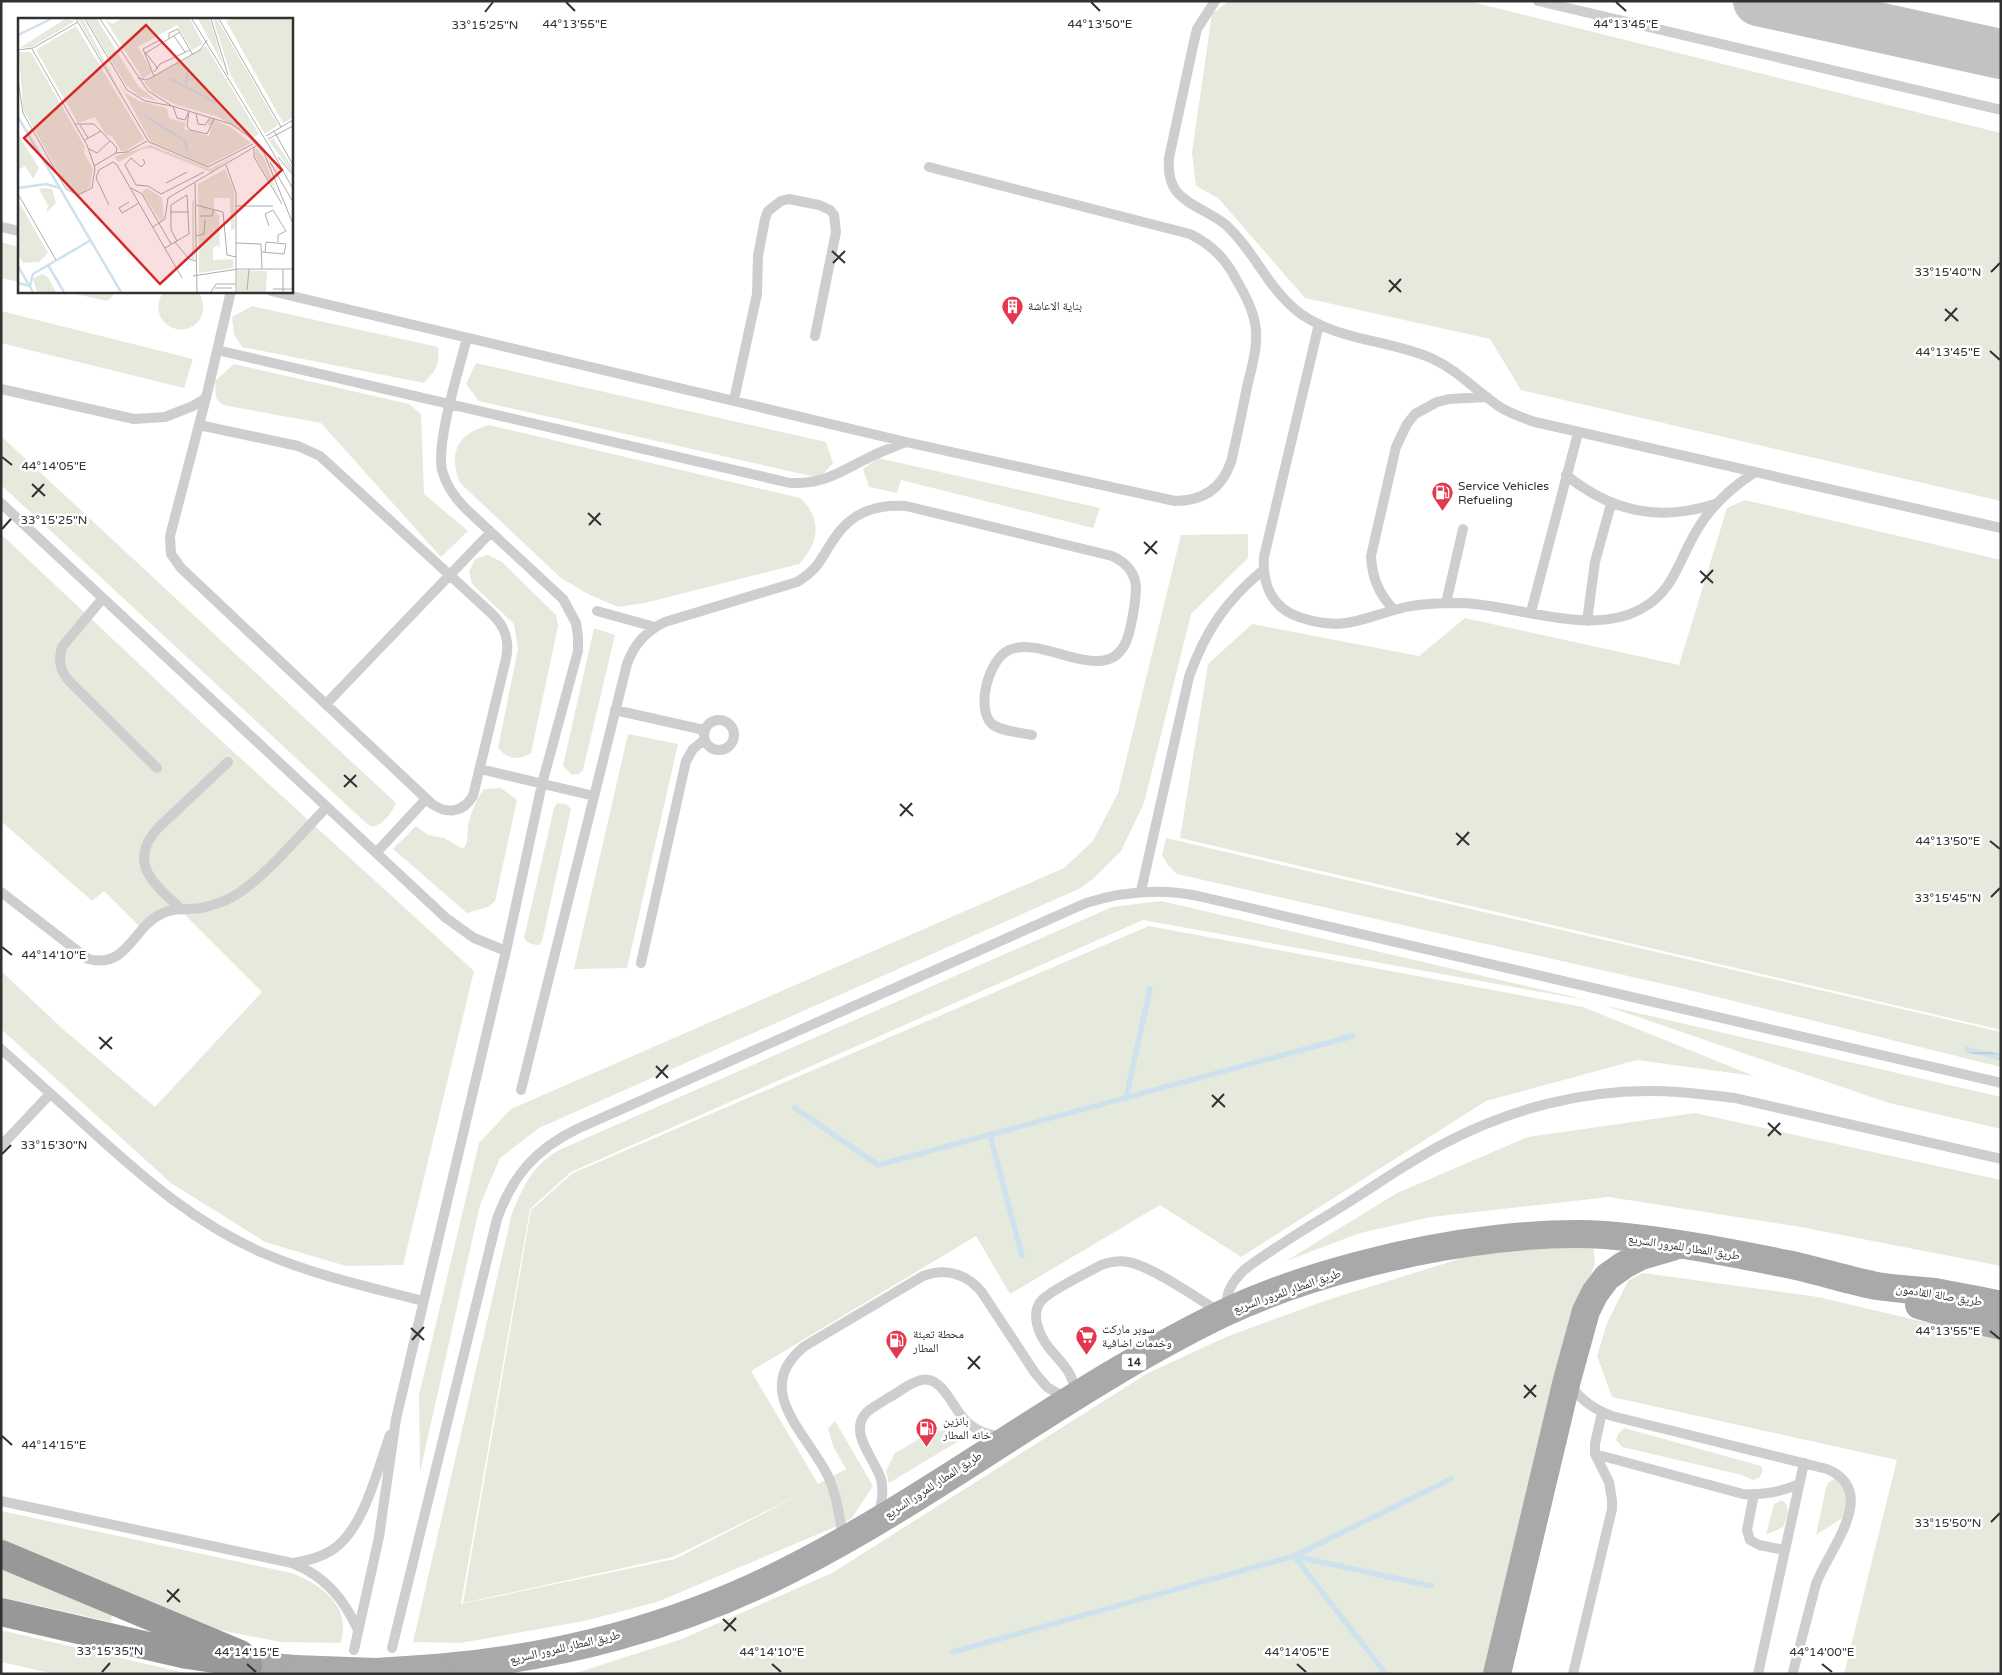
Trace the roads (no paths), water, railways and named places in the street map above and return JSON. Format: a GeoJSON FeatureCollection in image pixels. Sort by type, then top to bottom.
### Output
{"type":"FeatureCollection","features":[{"type":"Feature","properties":{"kind":"highway"},"geometry":{"type":"LineString","coordinates":[[1,1554],[233,1650],[245,1658],[247,1669]]}},
{"type":"Feature","properties":{"kind":"highway","name":"طريق المطار للمرور السريع"},"geometry":{"type":"LineString","coordinates":[[1,1612],[247,1669]]}},
{"type":"Feature","properties":{"kind":"main road","name":"طريق المطار للمرور السريع"},"geometry":{"type":"LineString","coordinates":[[247,1669],[376,1672],[483,1664],[535,1656],[587,1644],[689,1614],[786,1572],[843,1542],[1073,1398],[1148,1354],[1224,1313],[1293,1286],[1360,1266],[1429,1250],[1490,1240],[1566,1234],[1604,1235],[1695,1247],[1789,1264],[1877,1286]]}},
{"type":"Feature","properties":{"kind":"main road"},"geometry":{"type":"LineString","coordinates":[[1497,1674],[1567,1380],[1586,1311],[1595,1293],[1607,1277],[1624,1265],[1641,1256],[1680,1246],[1695,1247]]}},
{"type":"Feature","properties":{"kind":"main road","name":"طريق صالة القادمون"},"geometry":{"type":"LineString","coordinates":[[1877,1286],[1932,1292],[2001,1305]]}},
{"type":"Feature","properties":{"kind":"main road"},"geometry":{"type":"LineString","coordinates":[[1877,1286],[1916,1304],[2001,1326]]}},
{"type":"Feature","properties":{"kind":"lane"},"geometry":{"type":"LineString","coordinates":[[1214,1],[1197,29],[1192,46],[1169,158],[1168,170],[1171,181],[1176,191],[1184,199],[1211,214],[1236,235],[1262,273],[1286,301],[1301,314],[1337,331],[1404,348],[1434,359],[1518,417],[2001,528]]}},
{"type":"Feature","properties":{"kind":"lane"},"geometry":{"type":"LineString","coordinates":[[1538,1],[2001,110]]}},
{"type":"Feature","properties":{"kind":"lane"},"geometry":{"type":"LineString","coordinates":[[275,292],[906,442],[1175,501],[1199,498],[1210,492],[1227,474],[1231,462],[1256,346],[1255,324],[1249,302],[1230,267],[1212,247],[1201,239],[1177,230],[928,167]]}},
{"type":"Feature","properties":{"kind":"lane"},"geometry":{"type":"LineString","coordinates":[[734,400],[758,294],[758,256],[764,219],[774,205],[781,201],[798,200],[819,205],[830,210],[836,220],[836,232],[815,336]]}},
{"type":"Feature","properties":{"kind":"lane"},"geometry":{"type":"LineString","coordinates":[[1,227],[18,231]]}},
{"type":"Feature","properties":{"kind":"lane"},"geometry":{"type":"LineString","coordinates":[[199,425],[298,446],[320,456],[497,619],[506,634],[508,642],[506,659],[473,796],[462,808],[446,811],[438,809],[426,799],[181,568],[171,554],[170,536],[206,398],[231,292]]}},
{"type":"Feature","properties":{"kind":"lane"},"geometry":{"type":"LineString","coordinates":[[1319,324],[1264,558],[1263,570],[1265,582],[1277,604],[1287,612],[1298,617],[1330,624],[1354,623],[1408,606],[1446,603],[1485,605],[1587,621],[1615,620],[1628,616],[1653,601],[1672,580],[1693,536],[1716,504],[1755,472]]}},
{"type":"Feature","properties":{"kind":"lane"},"geometry":{"type":"LineString","coordinates":[[354,1650],[379,1537],[396,1419],[506,951],[542,784],[576,664],[578,637],[576,623],[564,598],[455,498],[447,484],[442,469],[441,454],[467,338]]}},
{"type":"Feature","properties":{"kind":"lane"},"geometry":{"type":"LineString","coordinates":[[217,350],[790,483],[822,481],[870,457],[906,442]]}},
{"type":"Feature","properties":{"kind":"lane"},"geometry":{"type":"LineString","coordinates":[[1,389],[134,419],[165,417],[179,413],[206,398]]}},
{"type":"Feature","properties":{"kind":"lane"},"geometry":{"type":"LineString","coordinates":[[1394,610],[1381,595],[1377,586],[1371,556],[1400,435],[1415,414],[1437,402],[1449,399],[1487,397]]}},
{"type":"Feature","properties":{"kind":"lane"},"geometry":{"type":"LineString","coordinates":[[1532,612],[1578,432]]}},
{"type":"Feature","properties":{"kind":"lane"},"geometry":{"type":"LineString","coordinates":[[1566,476],[1612,504],[1637,511],[1664,514],[1700,509],[1716,504]]}},
{"type":"Feature","properties":{"kind":"lane"},"geometry":{"type":"LineString","coordinates":[[1,502],[459,929],[489,946],[506,951]]}},
{"type":"Feature","properties":{"kind":"lane"},"geometry":{"type":"LineString","coordinates":[[1587,621],[1595,562],[1612,504]]}},
{"type":"Feature","properties":{"kind":"lane"},"geometry":{"type":"LineString","coordinates":[[521,1090],[615,710],[631,653],[637,643],[655,627],[665,622],[797,582],[809,575],[818,566],[833,539],[844,525],[857,515],[872,508],[889,505],[906,506],[1112,556],[1127,566],[1132,573],[1136,589],[1129,635],[1120,651],[1106,660],[1090,661],[1034,648],[1017,648],[1002,655],[992,667],[984,706],[988,718],[991,723],[1002,729],[1032,735]]}},
{"type":"Feature","properties":{"kind":"lane"},"geometry":{"type":"LineString","coordinates":[[1446,603],[1463,529]]}},
{"type":"Feature","properties":{"kind":"lane"},"geometry":{"type":"LineString","coordinates":[[326,704],[491,532]]}},
{"type":"Feature","properties":{"kind":"lane"},"geometry":{"type":"LineString","coordinates":[[1140,891],[1189,677],[1197,656],[1206,636],[1231,600],[1263,570]]}},
{"type":"Feature","properties":{"kind":"lane"},"geometry":{"type":"LineString","coordinates":[[103,598],[62,647],[60,666],[70,682],[157,768]]}},
{"type":"Feature","properties":{"kind":"lane"},"geometry":{"type":"LineString","coordinates":[[597,611],[655,627]]}},
{"type":"Feature","properties":{"kind":"lane"},"geometry":{"type":"LineString","coordinates":[[615,710],[704,735],[686,761],[641,963]]}},
{"type":"Feature","properties":{"kind":"lane"},"geometry":{"type":"LineString","coordinates":[[181,909],[148,876],[144,856],[146,845],[158,828],[228,762]]}},
{"type":"Feature","properties":{"kind":"lane"},"geometry":{"type":"LineString","coordinates":[[480,769],[594,796]]}},
{"type":"Feature","properties":{"kind":"lane"},"geometry":{"type":"LineString","coordinates":[[376,853],[426,799]]}},
{"type":"Feature","properties":{"kind":"lane"},"geometry":{"type":"LineString","coordinates":[[1,892],[88,958],[98,961],[107,960],[116,957],[152,919],[166,912],[202,908],[226,900],[248,887],[327,807]]}},
{"type":"Feature","properties":{"kind":"lane"},"geometry":{"type":"LineString","coordinates":[[392,1648],[497,1219],[511,1186],[533,1158],[546,1147],[577,1129],[1086,903],[1113,895],[1140,891],[1179,892],[2001,1083]]}},
{"type":"Feature","properties":{"kind":"lane"},"geometry":{"type":"LineString","coordinates":[[1,1049],[147,1182],[188,1212],[262,1253],[318,1274],[423,1301]]}},
{"type":"Feature","properties":{"kind":"lane"},"geometry":{"type":"LineString","coordinates":[[843,1542],[838,1510],[829,1479],[787,1411],[783,1400],[782,1389],[786,1368],[805,1346],[931,1273],[949,1272],[974,1283],[1040,1380],[1058,1394],[1073,1398],[1070,1373],[1042,1337],[1036,1320],[1036,1313],[1042,1300],[1047,1296],[1101,1265],[1118,1261],[1134,1263],[1224,1313],[1228,1292],[1244,1270],[1411,1162],[1448,1141],[1486,1123],[1526,1109],[1567,1099],[1609,1093],[1651,1090],[1702,1094],[1735,1098],[2001,1160]]}},
{"type":"Feature","properties":{"kind":"lane"},"geometry":{"type":"LineString","coordinates":[[1,1146],[50,1094]]}},
{"type":"Feature","properties":{"kind":"lane"},"geometry":{"type":"LineString","coordinates":[[874,1523],[882,1503],[881,1482],[860,1431],[863,1418],[872,1408],[918,1381],[931,1380],[941,1388],[958,1412],[972,1426],[990,1435],[1010,1436]]}},
{"type":"Feature","properties":{"kind":"lane"},"geometry":{"type":"LineString","coordinates":[[1567,1380],[1584,1400],[1602,1412],[1826,1469],[1842,1478],[1847,1484],[1851,1502],[1842,1531],[1816,1584],[1793,1672]]}},
{"type":"Feature","properties":{"kind":"lane"},"geometry":{"type":"LineString","coordinates":[[1574,1674],[1612,1509],[1609,1482],[1595,1454],[1602,1412]]}},
{"type":"Feature","properties":{"kind":"lane"},"geometry":{"type":"LineString","coordinates":[[292,1563],[320,1557],[333,1550],[348,1536],[361,1515],[396,1419]]}},
{"type":"Feature","properties":{"kind":"lane"},"geometry":{"type":"LineString","coordinates":[[1595,1454],[1743,1494],[1777,1492],[1799,1484]]}},
{"type":"Feature","properties":{"kind":"lane"},"geometry":{"type":"LineString","coordinates":[[1758,1674],[1804,1464]]}},
{"type":"Feature","properties":{"kind":"lane"},"geometry":{"type":"LineString","coordinates":[[1754,1494],[1747,1530],[1750,1540],[1759,1545],[1785,1550]]}},
{"type":"Feature","properties":{"kind":"lane"},"geometry":{"type":"LineString","coordinates":[[1,1501],[292,1563],[304,1568],[328,1584],[346,1605],[358,1630]]}},
{"type":"Feature","properties":{"kind":"water"},"geometry":{"type":"Polygon","coordinates":[[[1966,1047],[2001,1054],[2001,1060],[1965,1052],[1966,1047]]]}},
{"type":"Feature","properties":{"kind":"waterway"},"geometry":{"type":"LineString","coordinates":[[1126,1098],[1150,989]]}},
{"type":"Feature","properties":{"kind":"waterway"},"geometry":{"type":"LineString","coordinates":[[795,1108],[878,1165],[1353,1036]]}},
{"type":"Feature","properties":{"kind":"waterway"},"geometry":{"type":"LineString","coordinates":[[990,1135],[1022,1256]]}},
{"type":"Feature","properties":{"kind":"waterway"},"geometry":{"type":"LineString","coordinates":[[953,1652],[1294,1556],[1451,1479]]}},
{"type":"Feature","properties":{"kind":"waterway"},"geometry":{"type":"LineString","coordinates":[[1294,1556],[1386,1674]]}},
{"type":"Feature","properties":{"kind":"waterway"},"geometry":{"type":"LineString","coordinates":[[1294,1556],[1431,1586]]}},
{"type":"Feature","properties":{"kind":"place","name":"بناية الاعاشة"},"geometry":{"type":"Point","coordinates":[1012,325]}},
{"type":"Feature","properties":{"kind":"place","name":"Service Vehicles Refueling"},"geometry":{"type":"Point","coordinates":[1442,512]}},
{"type":"Feature","properties":{"kind":"place","name":"سوبر ماركت وخدمات اضافية"},"geometry":{"type":"Point","coordinates":[1086,1355]}},
{"type":"Feature","properties":{"kind":"place","name":"محطة تعبئة المطار"},"geometry":{"type":"Point","coordinates":[897,1360]}},
{"type":"Feature","properties":{"kind":"place","name":"بانزين خانه المطار"},"geometry":{"type":"Point","coordinates":[927,1447]}}]}
